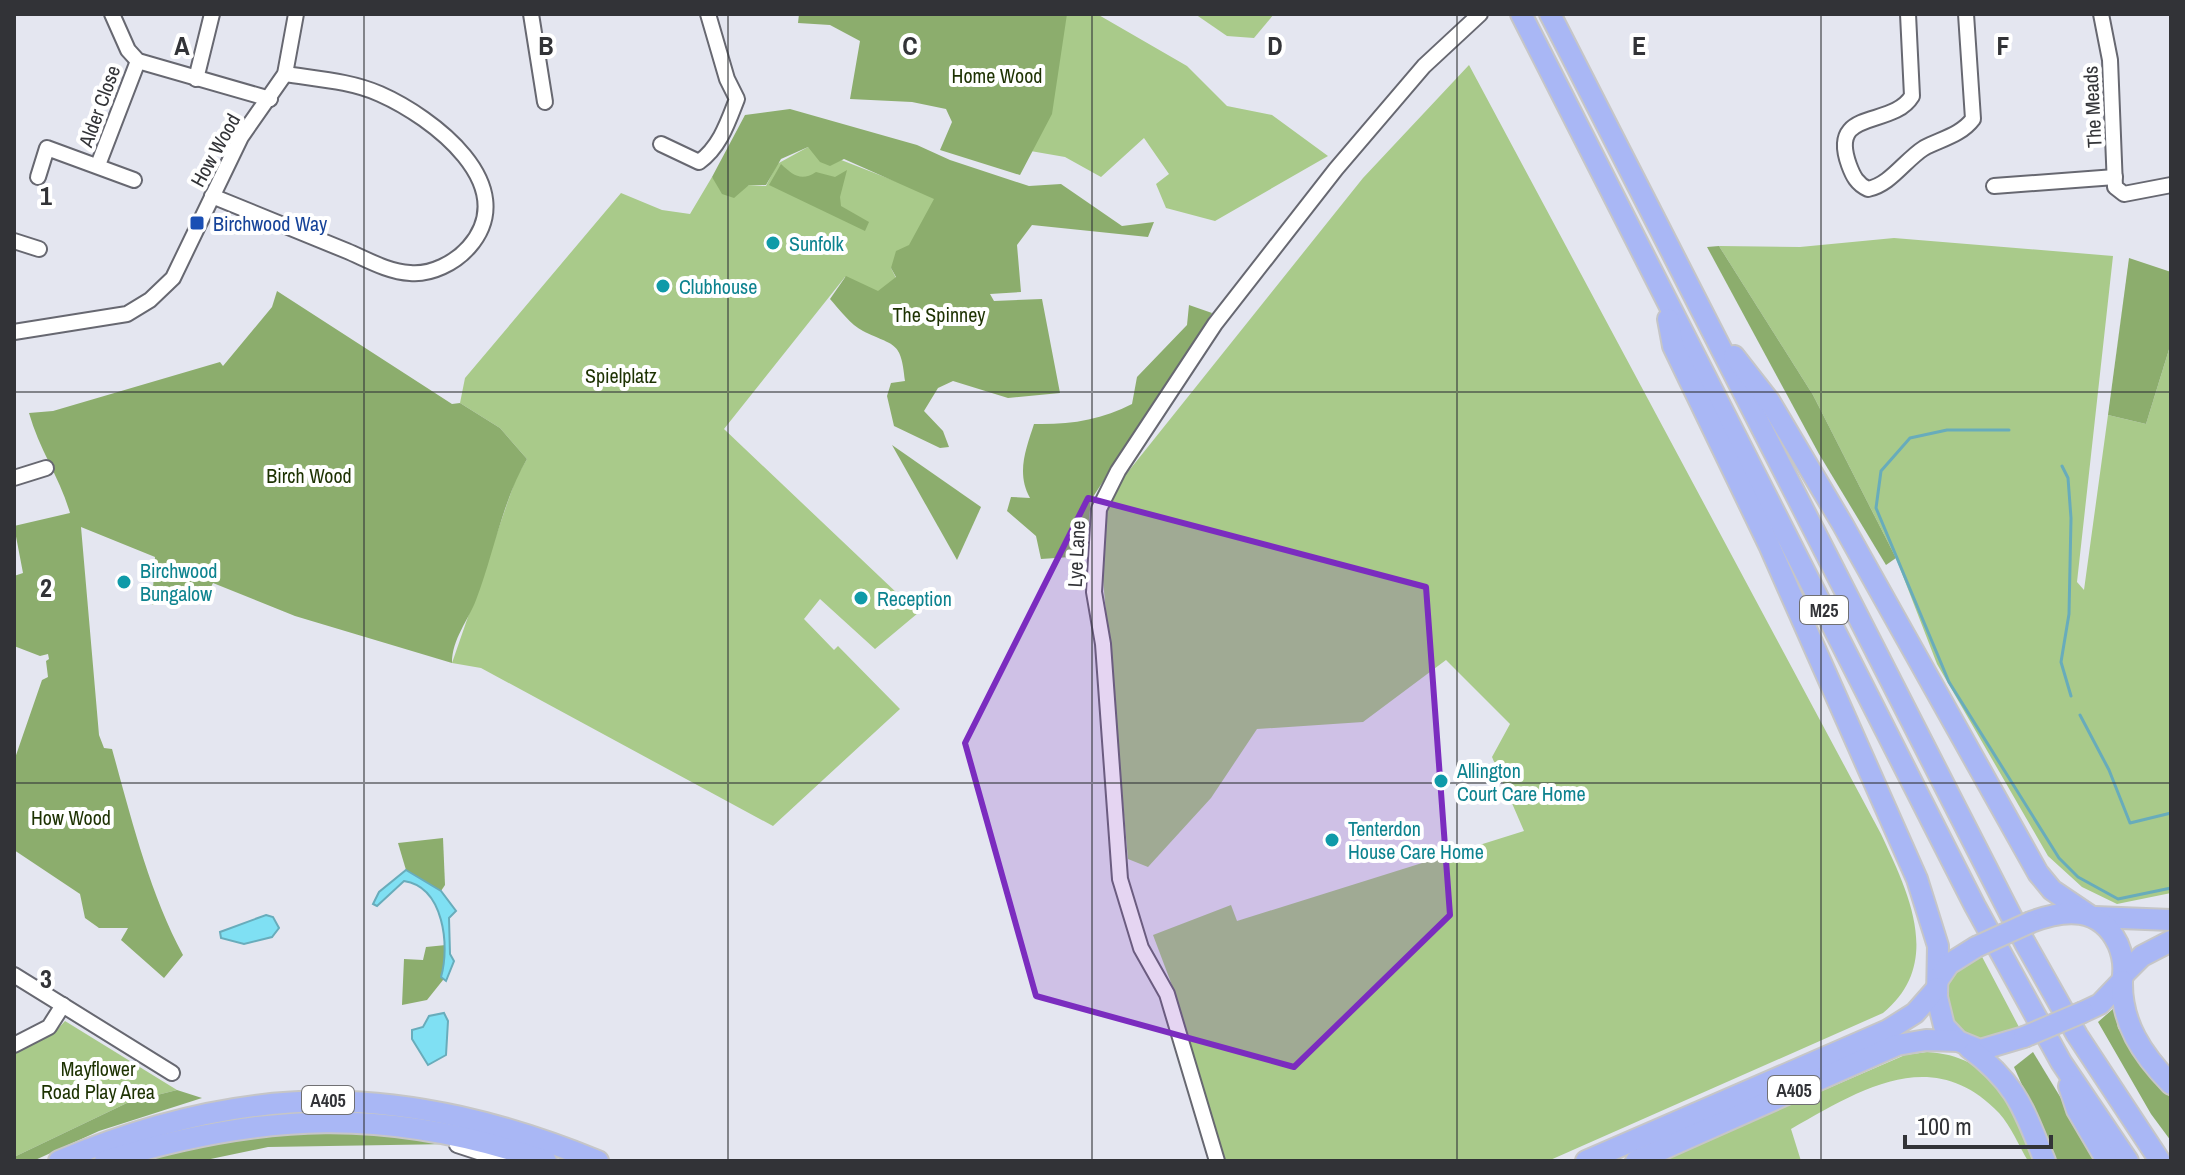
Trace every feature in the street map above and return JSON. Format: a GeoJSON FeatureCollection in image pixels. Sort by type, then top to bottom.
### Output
{"type":"FeatureCollection","features":[{"type":"Feature","properties":{"kind":"highway","name":"M25"},"geometry":{"type":"LineString","coordinates":[[1521,14],[1975,906],[2061,1062],[2128,1161]]}},
{"type":"Feature","properties":{"kind":"highway","name":"M25"},"geometry":{"type":"LineString","coordinates":[[1550,14],[2025,943],[2077,1035],[2160,1161]]}},
{"type":"Feature","properties":{"kind":"highway","name":"M25"},"geometry":{"type":"LineString","coordinates":[[1665,299],[1673,346],[1769,545],[1917,879],[1938,946],[1937,984]]}},
{"type":"Feature","properties":{"kind":"highway","name":"M25"},"geometry":{"type":"LineString","coordinates":[[1710,325],[1778,416],[2038,873],[2052,890],[2092,916]]}},
{"type":"Feature","properties":{"kind":"highway"},"geometry":{"type":"LineString","coordinates":[[2045,1161],[2016,1092],[1999,1071],[1963,1045],[1942,1020],[1937,984],[1949,964],[1976,947],[2031,922],[2065,912],[2171,920]]}},
{"type":"Feature","properties":{"kind":"highway"},"geometry":{"type":"LineString","coordinates":[[2092,916],[2116,941],[2123,978],[2124,1012],[2129,1028],[2171,1084]]}},
{"type":"Feature","properties":{"kind":"highway"},"geometry":{"type":"LineString","coordinates":[[1963,1045],[1990,1050],[2100,1004],[2142,956],[2171,941]]}},
{"type":"Feature","properties":{"kind":"highway","name":"A405"},"geometry":{"type":"LineString","coordinates":[[1586,1161],[1888,1030],[1915,1013],[1937,984]]}},
{"type":"Feature","properties":{"kind":"highway","name":"A405"},"geometry":{"type":"LineString","coordinates":[[1636,1161],[1897,1045],[1926,1040],[1963,1045]]}},
{"type":"Feature","properties":{"kind":"highway"},"geometry":{"type":"LineString","coordinates":[[2061,1062],[2077,1110],[2107,1161]]}},
{"type":"Feature","properties":{"kind":"highway","name":"A405"},"geometry":{"type":"LineString","coordinates":[[59,1161],[110,1139],[178,1119],[236,1107],[327,1100],[403,1104],[457,1114],[522,1132],[598,1161]]}},
{"type":"Feature","properties":{"kind":"highway"},"geometry":{"type":"LineString","coordinates":[[457,1114],[463,1124],[478,1130],[492,1144]]}},
{"type":"Feature","properties":{"kind":"highway","name":"A405"},"geometry":{"type":"LineString","coordinates":[[105,1161],[174,1139],[270,1124],[334,1121],[419,1128],[492,1144],[546,1161]]}},
{"type":"Feature","properties":{"kind":"street"},"geometry":{"type":"LineString","coordinates":[[112,14],[128,50],[138,61],[270,99]]}},
{"type":"Feature","properties":{"kind":"street"},"geometry":{"type":"LineString","coordinates":[[196,79],[212,14]]}},
{"type":"Feature","properties":{"kind":"street","name":"How Wood"},"geometry":{"type":"LineString","coordinates":[[14,332],[111,319],[150,300],[183,263],[246,128],[270,99],[285,74],[296,14]]}},
{"type":"Feature","properties":{"kind":"street"},"geometry":{"type":"LineString","coordinates":[[531,14],[545,102]]}},
{"type":"Feature","properties":{"kind":"street"},"geometry":{"type":"LineString","coordinates":[[661,144],[699,162],[713,150],[737,99],[727,79],[708,14]]}},
{"type":"Feature","properties":{"kind":"street","name":"Lye Lane"},"geometry":{"type":"LineString","coordinates":[[1217,1161],[1167,994],[1141,948],[1120,879],[1103,644],[1094,592],[1099,509],[1118,471],[1225,312],[1336,169],[1424,66],[1480,14]]}},
{"type":"Feature","properties":{"kind":"street"},"geometry":{"type":"LineString","coordinates":[[1908,14],[1912,96],[1898,110],[1855,126],[1845,138],[1845,150],[1853,175],[1868,189],[1881,184],[1922,150],[1965,129],[1973,119],[1966,14]]}},
{"type":"Feature","properties":{"kind":"street","name":"The Meads"},"geometry":{"type":"LineString","coordinates":[[2101,14],[2110,60],[2117,191],[2124,194],[2171,185]]}},
{"type":"Feature","properties":{"kind":"street","name":"Alder Close"},"geometry":{"type":"LineString","coordinates":[[98,165],[107,151],[138,61]]}},
{"type":"Feature","properties":{"kind":"street"},"geometry":{"type":"LineString","coordinates":[[212,196],[406,273],[448,264],[470,246],[478,233],[484,220],[482,186],[461,151],[415,115],[378,93],[285,74]]}},
{"type":"Feature","properties":{"kind":"street","name":"Alder Close"},"geometry":{"type":"LineString","coordinates":[[38,177],[47,148],[134,180]]}},
{"type":"Feature","properties":{"kind":"street"},"geometry":{"type":"LineString","coordinates":[[1994,186],[2026,175],[2115,177]]}},
{"type":"Feature","properties":{"kind":"street"},"geometry":{"type":"LineString","coordinates":[[14,241],[39,249]]}},
{"type":"Feature","properties":{"kind":"street"},"geometry":{"type":"LineString","coordinates":[[14,478],[46,468]]}},
{"type":"Feature","properties":{"kind":"street"},"geometry":{"type":"LineString","coordinates":[[14,975],[172,1073]]}},
{"type":"Feature","properties":{"kind":"street"},"geometry":{"type":"LineString","coordinates":[[14,1045],[49,1027],[63,1005]]}},
{"type":"Feature","properties":{"kind":"street"},"geometry":{"type":"LineString","coordinates":[[419,1128],[506,1161]]}},
{"type":"Feature","properties":{"kind":"highlighted area"},"geometry":{"type":"Polygon","coordinates":[[[1088,498],[1426,587],[1450,915],[1294,1067],[1036,996],[965,743],[1088,498]]]}},
{"type":"Feature","properties":{"kind":"green space","name":"Home Wood"},"geometry":{"type":"Polygon","coordinates":[[[799,14],[1067,14],[1052,114],[1020,175],[940,150],[952,122],[946,109],[912,102],[850,99],[860,41],[830,25],[798,23],[799,14]]]}},
{"type":"Feature","properties":{"kind":"green space"},"geometry":{"type":"Polygon","coordinates":[[[1064,14],[1097,14],[1187,66],[1227,106],[1272,115],[1328,156],[1215,221],[1166,208],[1156,184],[1169,174],[1144,138],[1101,177],[1065,157],[1019,149],[1064,14]]]}},
{"type":"Feature","properties":{"kind":"green space"},"geometry":{"type":"Polygon","coordinates":[[[1195,14],[1274,14],[1254,38],[1227,36],[1195,14]]]}},
{"type":"Feature","properties":{"kind":"green space"},"geometry":{"type":"Polygon","coordinates":[[[1469,65],[1881,834],[1910,903],[1916,950],[1912,972],[1902,993],[1883,1013],[1548,1161],[1225,1161],[1173,988],[1153,935],[1231,905],[1237,921],[1524,831],[1492,757],[1510,724],[1446,660],[1363,722],[1257,729],[1211,798],[1148,867],[1128,859],[1099,535],[1111,493],[1363,178],[1469,65]]]}},
{"type":"Feature","properties":{"kind":"green space","name":"The Spinney"},"geometry":{"type":"Polygon","coordinates":[[[790,109],[917,145],[950,160],[1029,186],[1061,184],[1122,226],[1154,222],[1148,237],[1032,225],[1017,245],[1021,292],[990,294],[994,301],[1042,299],[1060,393],[1008,398],[953,381],[938,388],[924,411],[943,431],[949,447],[940,448],[894,426],[887,396],[891,383],[905,381],[898,351],[859,328],[830,299],[846,276],[878,291],[896,277],[891,268],[896,251],[909,245],[934,199],[844,159],[830,166],[820,162],[808,147],[781,159],[766,185],[749,185],[734,198],[722,194],[712,177],[745,115],[790,109]]]}},
{"type":"Feature","properties":{"kind":"green space","name":"Spielplatz"},"geometry":{"type":"Polygon","coordinates":[[[808,147],[941,199],[910,247],[891,268],[897,280],[879,295],[845,277],[724,429],[918,613],[875,649],[820,599],[804,619],[834,650],[838,646],[900,709],[773,826],[481,668],[452,663],[516,478],[527,459],[500,428],[460,403],[465,378],[621,193],[662,210],[690,214],[712,177],[729,193],[749,185],[766,186],[777,164],[808,147]]]}},
{"type":"Feature","properties":{"kind":"green space"},"geometry":{"type":"Polygon","coordinates":[[[781,164],[801,177],[816,172],[835,177],[847,170],[840,197],[841,206],[869,222],[865,231],[769,185],[781,164]]]}},
{"type":"Feature","properties":{"kind":"green space"},"geometry":{"type":"Polygon","coordinates":[[[1894,238],[2113,256],[2077,582],[2084,590],[2108,415],[2146,424],[2171,343],[2171,893],[2117,904],[2082,887],[2048,856],[1937,664],[1896,558],[1813,395],[1719,246],[1800,247],[1894,238]]]}},
{"type":"Feature","properties":{"kind":"green space"},"geometry":{"type":"Polygon","coordinates":[[[1719,246],[1813,395],[1896,558],[1886,565],[1819,454],[1707,247],[1719,246]]]}},
{"type":"Feature","properties":{"kind":"green space"},"geometry":{"type":"Polygon","coordinates":[[[2129,258],[2171,272],[2171,343],[2146,424],[2108,415],[2129,258]]]}},
{"type":"Feature","properties":{"kind":"green space","name":"Birch Wood"},"geometry":{"type":"Polygon","coordinates":[[[277,291],[452,404],[460,403],[500,428],[527,459],[505,510],[476,600],[457,638],[452,663],[295,616],[213,583],[206,597],[152,605],[155,557],[81,527],[99,735],[104,748],[112,749],[151,880],[183,955],[164,978],[121,940],[128,928],[99,928],[85,918],[80,894],[14,850],[14,761],[42,680],[48,677],[46,661],[49,659],[48,654],[40,656],[14,646],[14,576],[23,573],[14,526],[70,513],[29,413],[53,411],[220,362],[223,366],[272,307],[277,291]]]}},
{"type":"Feature","properties":{"kind":"green space"},"geometry":{"type":"Polygon","coordinates":[[[1189,305],[1212,313],[1091,500],[1085,556],[1041,559],[1036,536],[1007,511],[1011,497],[1030,498],[1023,470],[1034,424],[1084,420],[1132,404],[1137,377],[1187,325],[1189,305]]]}},
{"type":"Feature","properties":{"kind":"green space"},"geometry":{"type":"Polygon","coordinates":[[[892,445],[981,507],[957,560],[892,445]]]}},
{"type":"Feature","properties":{"kind":"green space"},"geometry":{"type":"Polygon","coordinates":[[[443,838],[445,885],[441,891],[406,870],[398,843],[443,838]]]}},
{"type":"Feature","properties":{"kind":"green space"},"geometry":{"type":"Polygon","coordinates":[[[446,945],[443,980],[427,1000],[402,1005],[404,959],[423,960],[426,947],[446,945]]]}},
{"type":"Feature","properties":{"kind":"green space"},"geometry":{"type":"Polygon","coordinates":[[[1979,951],[2020,1029],[2001,1036],[1977,1038],[1952,1024],[1947,989],[1949,982],[1959,968],[1979,951]]]}},
{"type":"Feature","properties":{"kind":"green space"},"geometry":{"type":"Polygon","coordinates":[[[2114,1008],[2118,1028],[2171,1099],[2171,1141],[2151,1114],[2098,1022],[2114,1008]]]}},
{"type":"Feature","properties":{"kind":"green space","name":"Mayflower Road Play Area"},"geometry":{"type":"Polygon","coordinates":[[[65,1021],[177,1090],[129,1102],[14,1157],[14,1052],[55,1032],[65,1021]]]}},
{"type":"Feature","properties":{"kind":"green space"},"geometry":{"type":"Polygon","coordinates":[[[1927,1052],[1970,1063],[1985,1074],[2009,1103],[2037,1161],[2028,1161],[2003,1118],[1974,1092],[1948,1080],[1922,1077],[1869,1088],[1791,1129],[1801,1161],[1660,1161],[1905,1055],[1927,1052]]]}},
{"type":"Feature","properties":{"kind":"green space"},"geometry":{"type":"Polygon","coordinates":[[[2033,1052],[2099,1161],[2056,1161],[2014,1067],[2033,1052]]]}},
{"type":"Feature","properties":{"kind":"green space"},"geometry":{"type":"Polygon","coordinates":[[[177,1090],[202,1098],[99,1131],[33,1161],[14,1161],[14,1157],[129,1102],[177,1090]]]}},
{"type":"Feature","properties":{"kind":"green space"},"geometry":{"type":"Polygon","coordinates":[[[298,1131],[367,1132],[451,1144],[268,1147],[201,1161],[142,1161],[230,1138],[298,1131]]]}},
{"type":"Feature","properties":{"kind":"water"},"geometry":{"type":"Polygon","coordinates":[[[406,870],[441,891],[456,911],[449,918],[450,954],[454,961],[446,981],[441,977],[445,950],[441,920],[428,894],[404,881],[377,906],[373,904],[379,892],[406,870]]]}},
{"type":"Feature","properties":{"kind":"water"},"geometry":{"type":"Polygon","coordinates":[[[266,915],[273,917],[279,928],[272,937],[244,944],[221,938],[220,932],[266,915]]]}},
{"type":"Feature","properties":{"kind":"water"},"geometry":{"type":"Polygon","coordinates":[[[444,1013],[448,1021],[446,1055],[428,1065],[412,1039],[412,1030],[423,1027],[429,1016],[444,1013]]]}},
{"type":"Feature","properties":{"kind":"waterway"},"geometry":{"type":"LineString","coordinates":[[2009,430],[1947,430],[1910,438],[1881,471],[1876,508],[1949,682],[2059,858],[2078,877],[2118,899],[2171,888]]}},
{"type":"Feature","properties":{"kind":"waterway"},"geometry":{"type":"LineString","coordinates":[[2062,466],[2068,478],[2071,518],[2069,614],[2061,662],[2071,696]]}},
{"type":"Feature","properties":{"kind":"waterway"},"geometry":{"type":"LineString","coordinates":[[2080,715],[2109,770],[2130,823],[2171,813]]}},
{"type":"Feature","properties":{"kind":"place","name":"Birchwood Way"},"geometry":{"type":"Point","coordinates":[197,223]}},
{"type":"Feature","properties":{"kind":"place","name":"Sunfolk"},"geometry":{"type":"Point","coordinates":[773,243]}},
{"type":"Feature","properties":{"kind":"place","name":"Clubhouse"},"geometry":{"type":"Point","coordinates":[663,286]}},
{"type":"Feature","properties":{"kind":"place","name":"Birchwood Bungalow"},"geometry":{"type":"Point","coordinates":[124,582]}},
{"type":"Feature","properties":{"kind":"place","name":"Reception"},"geometry":{"type":"Point","coordinates":[861,598]}},
{"type":"Feature","properties":{"kind":"place","name":"Allington Court Care Home"},"geometry":{"type":"Point","coordinates":[1441,781]}},
{"type":"Feature","properties":{"kind":"place","name":"Tenterdon House Care Home"},"geometry":{"type":"Point","coordinates":[1332,840]}}]}
